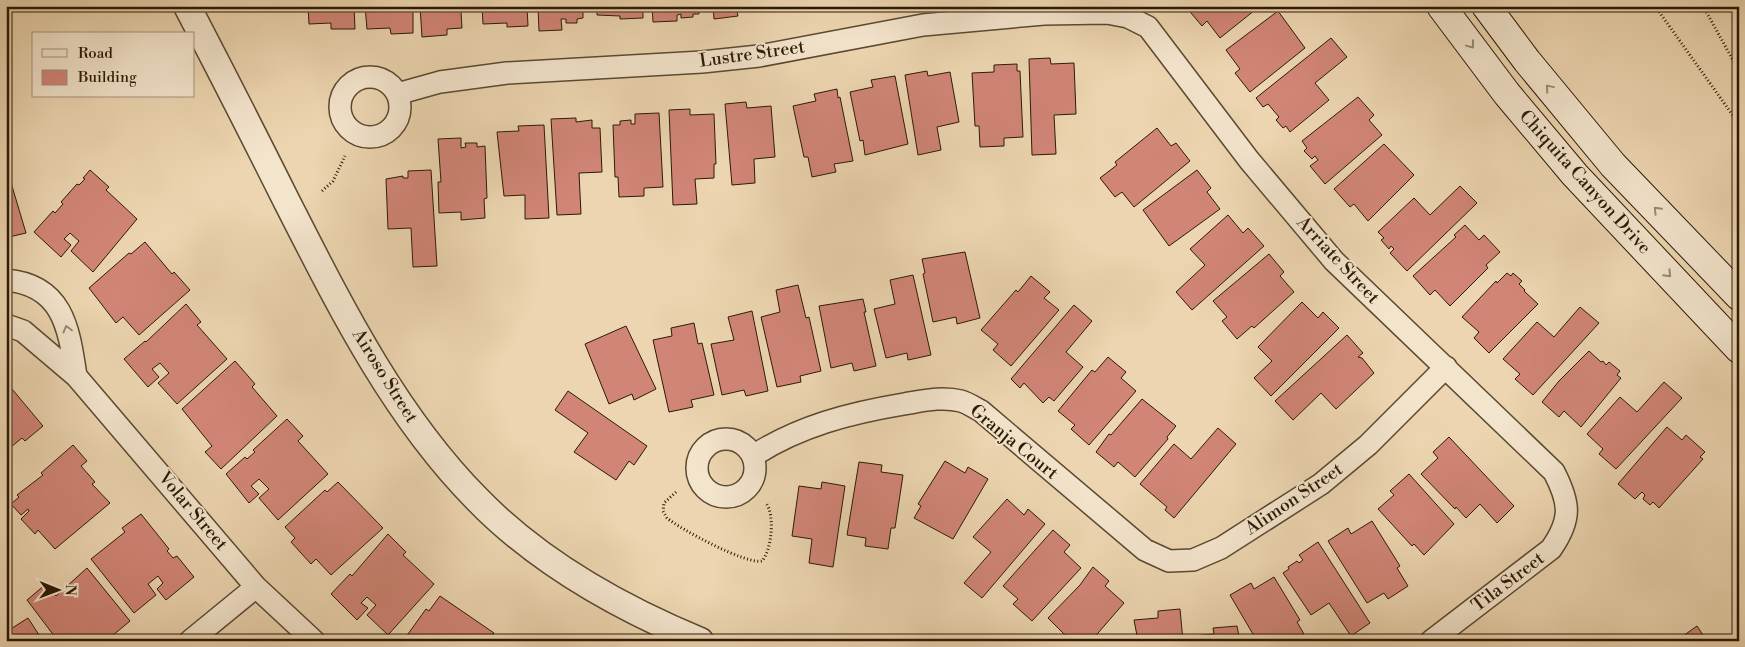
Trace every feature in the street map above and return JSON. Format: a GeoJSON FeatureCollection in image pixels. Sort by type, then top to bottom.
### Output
{"type":"FeatureCollection","features":[{"type":"Feature","properties":{"kind":"main road","name":"Chiquita Canyon Drive"},"geometry":{"type":"LineString","coordinates":[[1441,6],[1507,94],[1575,175],[1739,348]]}},
{"type":"Feature","properties":{"kind":"main road","name":"Chiquita Canyon Drive"},"geometry":{"type":"LineString","coordinates":[[1486,6],[1527,61],[1613,165],[1739,296]]}},
{"type":"Feature","properties":{"kind":"street","name":"Airoso Street"},"geometry":{"type":"LineString","coordinates":[[187,6],[315,258],[354,328],[428,444],[477,500],[521,540],[575,578],[613,600],[654,622],[700,641]]}},
{"type":"Feature","properties":{"kind":"street","name":"Lustre Street"},"geometry":{"type":"LineString","coordinates":[[397,94],[440,82],[507,73],[702,62],[759,56],[924,25],[1044,14],[1107,13]]}},
{"type":"Feature","properties":{"kind":"street","name":"Arriate Street"},"geometry":{"type":"LineString","coordinates":[[1107,13],[1128,17],[1148,27],[1249,160],[1334,261],[1554,472],[1564,492],[1568,512]]}},
{"type":"Feature","properties":{"kind":"street"},"geometry":{"type":"LineString","coordinates":[[14,281],[50,298],[63,316],[67,326],[76,376]]}},
{"type":"Feature","properties":{"kind":"street","name":"Volar Street"},"geometry":{"type":"LineString","coordinates":[[10,325],[29,336],[76,376],[256,587],[314,641]]}},
{"type":"Feature","properties":{"kind":"street","name":"Alimon Street"},"geometry":{"type":"LineString","coordinates":[[1169,561],[1193,560],[1221,548],[1321,484],[1368,445],[1446,367]]}},
{"type":"Feature","properties":{"kind":"street","name":"Granja Court"},"geometry":{"type":"LineString","coordinates":[[753,456],[773,443],[820,422],[873,409],[922,401],[944,399],[962,401],[982,411],[1145,550],[1169,561]]}},
{"type":"Feature","properties":{"kind":"street","name":"Tila Street"},"geometry":{"type":"LineString","coordinates":[[1431,641],[1551,549],[1562,533],[1568,512]]}},
{"type":"Feature","properties":{"kind":"street"},"geometry":{"type":"LineString","coordinates":[[190,641],[256,587]]}},
{"type":"Feature","properties":{"kind":"path"},"geometry":{"type":"LineString","coordinates":[[1655,6],[1739,124]]}},
{"type":"Feature","properties":{"kind":"path"},"geometry":{"type":"LineString","coordinates":[[1703,6],[1739,71]]}},
{"type":"Feature","properties":{"kind":"path"},"geometry":{"type":"LineString","coordinates":[[322,191],[333,181],[345,156]]}},
{"type":"Feature","properties":{"kind":"path"},"geometry":{"type":"LineString","coordinates":[[676,492],[664,503],[663,511],[667,518],[721,548],[754,561],[762,561],[767,552],[772,518],[766,503]]}},
{"type":"Feature","properties":{"kind":"building"},"geometry":{"type":"Polygon","coordinates":[[[308,6],[354,6],[355,29],[331,29],[331,23],[309,24],[308,6]]]}},
{"type":"Feature","properties":{"kind":"building"},"geometry":{"type":"Polygon","coordinates":[[[365,6],[413,6],[413,33],[391,34],[390,28],[367,29],[365,6]]]}},
{"type":"Feature","properties":{"kind":"building"},"geometry":{"type":"Polygon","coordinates":[[[420,6],[468,6],[468,11],[461,11],[462,28],[447,29],[447,35],[422,37],[420,6]]]}},
{"type":"Feature","properties":{"kind":"building"},"geometry":{"type":"Polygon","coordinates":[[[482,6],[527,6],[528,26],[507,27],[507,23],[483,24],[482,6]]]}},
{"type":"Feature","properties":{"kind":"building"},"geometry":{"type":"Polygon","coordinates":[[[538,6],[583,6],[583,18],[577,19],[577,23],[566,23],[566,19],[561,19],[562,30],[539,31],[538,6]]]}},
{"type":"Feature","properties":{"kind":"building"},"geometry":{"type":"Polygon","coordinates":[[[597,6],[643,6],[643,18],[620,19],[620,16],[597,15],[597,6]]]}},
{"type":"Feature","properties":{"kind":"building"},"geometry":{"type":"Polygon","coordinates":[[[652,6],[699,6],[699,14],[693,14],[693,17],[681,18],[681,14],[677,15],[677,21],[653,22],[652,6]]]}},
{"type":"Feature","properties":{"kind":"building"},"geometry":{"type":"Polygon","coordinates":[[[713,6],[736,6],[738,16],[714,19],[713,6]]]}},
{"type":"Feature","properties":{"kind":"building"},"geometry":{"type":"Polygon","coordinates":[[[741,6],[752,6],[752,9],[742,10],[741,6]]]}},
{"type":"Feature","properties":{"kind":"building"},"geometry":{"type":"Polygon","coordinates":[[[1260,6],[1220,38],[1207,21],[1202,26],[1186,7],[1260,6]]]}},
{"type":"Feature","properties":{"kind":"building"},"geometry":{"type":"Polygon","coordinates":[[[1278,11],[1305,48],[1250,92],[1235,73],[1240,69],[1226,50],[1278,11]]]}},
{"type":"Feature","properties":{"kind":"building"},"geometry":{"type":"Polygon","coordinates":[[[1331,38],[1347,57],[1315,83],[1329,100],[1290,132],[1286,126],[1283,128],[1276,120],[1279,117],[1268,104],[1263,107],[1256,98],[1331,38]]]}},
{"type":"Feature","properties":{"kind":"building"},"geometry":{"type":"Polygon","coordinates":[[[1050,58],[1051,64],[1074,63],[1076,114],[1054,115],[1056,154],[1032,155],[1029,59],[1050,58]]]}},
{"type":"Feature","properties":{"kind":"building"},"geometry":{"type":"Polygon","coordinates":[[[1017,64],[1017,71],[1020,71],[1023,137],[1004,138],[1004,146],[980,147],[979,126],[975,126],[972,73],[994,72],[994,65],[1017,64]]]}},
{"type":"Feature","properties":{"kind":"building"},"geometry":{"type":"Polygon","coordinates":[[[927,71],[928,76],[950,72],[959,122],[937,127],[941,150],[918,155],[905,75],[927,71]]]}},
{"type":"Feature","properties":{"kind":"building"},"geometry":{"type":"Polygon","coordinates":[[[895,76],[908,144],[865,155],[863,140],[860,141],[850,92],[873,87],[871,80],[895,76]]]}},
{"type":"Feature","properties":{"kind":"building"},"geometry":{"type":"Polygon","coordinates":[[[837,89],[853,161],[834,164],[836,172],[812,177],[808,157],[804,157],[793,106],[816,101],[814,94],[837,89]]]}},
{"type":"Feature","properties":{"kind":"building"},"geometry":{"type":"Polygon","coordinates":[[[1358,97],[1374,115],[1369,120],[1382,135],[1325,184],[1310,166],[1318,160],[1315,156],[1312,159],[1304,151],[1307,148],[1302,141],[1358,97]]]}},
{"type":"Feature","properties":{"kind":"building"},"geometry":{"type":"Polygon","coordinates":[[[746,102],[747,108],[771,106],[775,157],[754,159],[755,183],[732,185],[725,104],[746,102]]]}},
{"type":"Feature","properties":{"kind":"building"},"geometry":{"type":"Polygon","coordinates":[[[690,109],[690,115],[714,114],[716,164],[714,164],[714,178],[695,179],[697,204],[673,205],[669,110],[690,109]]]}},
{"type":"Feature","properties":{"kind":"building"},"geometry":{"type":"Polygon","coordinates":[[[659,113],[663,187],[644,188],[644,196],[619,197],[618,177],[615,177],[613,125],[620,125],[620,121],[631,120],[631,124],[635,124],[635,114],[659,113]]]}},
{"type":"Feature","properties":{"kind":"building"},"geometry":{"type":"Polygon","coordinates":[[[576,118],[576,122],[592,120],[592,128],[600,128],[602,172],[579,173],[581,214],[557,215],[551,119],[576,118]]]}},
{"type":"Feature","properties":{"kind":"building"},"geometry":{"type":"Polygon","coordinates":[[[544,125],[549,218],[525,219],[525,195],[504,196],[497,132],[519,131],[518,126],[544,125]]]}},
{"type":"Feature","properties":{"kind":"building"},"geometry":{"type":"Polygon","coordinates":[[[1157,128],[1171,146],[1176,143],[1190,161],[1134,207],[1122,192],[1115,197],[1100,178],[1117,165],[1115,162],[1157,128]]]}},
{"type":"Feature","properties":{"kind":"building"},"geometry":{"type":"Polygon","coordinates":[[[461,138],[461,148],[466,147],[465,143],[477,143],[477,147],[485,146],[487,198],[484,199],[485,218],[461,220],[461,212],[439,213],[438,182],[441,182],[438,139],[461,138]]]}},
{"type":"Feature","properties":{"kind":"building"},"geometry":{"type":"Polygon","coordinates":[[[1384,144],[1414,175],[1368,221],[1354,204],[1350,207],[1334,189],[1384,144]]]}},
{"type":"Feature","properties":{"kind":"building"},"geometry":{"type":"Polygon","coordinates":[[[6,166],[26,233],[9,237],[10,241],[6,242],[6,166]]]}},
{"type":"Feature","properties":{"kind":"building"},"geometry":{"type":"Polygon","coordinates":[[[90,170],[109,187],[106,190],[137,219],[93,272],[71,251],[79,241],[70,233],[64,239],[71,245],[61,257],[34,232],[53,211],[55,213],[63,204],[61,202],[77,184],[79,185],[85,179],[83,178],[90,170]]]}},
{"type":"Feature","properties":{"kind":"building"},"geometry":{"type":"Polygon","coordinates":[[[431,170],[437,266],[413,267],[411,228],[388,229],[386,179],[403,176],[403,178],[408,178],[408,171],[431,170]]]}},
{"type":"Feature","properties":{"kind":"building"},"geometry":{"type":"Polygon","coordinates":[[[1197,170],[1211,188],[1207,192],[1220,209],[1169,246],[1143,210],[1197,170]]]}},
{"type":"Feature","properties":{"kind":"building"},"geometry":{"type":"Polygon","coordinates":[[[1460,186],[1477,203],[1407,271],[1390,253],[1394,249],[1391,246],[1389,249],[1381,240],[1384,238],[1378,232],[1414,198],[1430,215],[1460,186]]]}},
{"type":"Feature","properties":{"kind":"building"},"geometry":{"type":"Polygon","coordinates":[[[1228,215],[1243,233],[1248,228],[1264,246],[1192,310],[1176,292],[1205,265],[1190,249],[1228,215]]]}},
{"type":"Feature","properties":{"kind":"building"},"geometry":{"type":"Polygon","coordinates":[[[1465,225],[1479,240],[1484,235],[1500,252],[1486,265],[1488,268],[1450,306],[1435,290],[1430,295],[1413,276],[1456,237],[1454,235],[1465,225]]]}},
{"type":"Feature","properties":{"kind":"building"},"geometry":{"type":"Polygon","coordinates":[[[145,242],[172,274],[174,272],[190,290],[139,335],[123,317],[116,323],[89,288],[129,253],[131,254],[145,242]]]}},
{"type":"Feature","properties":{"kind":"building"},"geometry":{"type":"Polygon","coordinates":[[[965,252],[980,318],[957,324],[956,317],[933,322],[923,274],[925,273],[922,259],[965,252]]]}},
{"type":"Feature","properties":{"kind":"building"},"geometry":{"type":"Polygon","coordinates":[[[1269,254],[1284,272],[1280,276],[1294,292],[1254,328],[1252,326],[1237,339],[1222,321],[1227,317],[1213,301],[1269,254]]]}},
{"type":"Feature","properties":{"kind":"building"},"geometry":{"type":"Polygon","coordinates":[[[1507,273],[1511,276],[1513,273],[1522,281],[1519,284],[1538,304],[1489,353],[1474,338],[1479,332],[1462,317],[1496,281],[1497,283],[1507,273]]]}},
{"type":"Feature","properties":{"kind":"building"},"geometry":{"type":"Polygon","coordinates":[[[913,275],[931,355],[908,360],[907,353],[886,358],[874,309],[895,304],[890,280],[913,275]]]}},
{"type":"Feature","properties":{"kind":"building"},"geometry":{"type":"Polygon","coordinates":[[[1031,276],[1050,292],[1044,298],[1059,310],[1011,366],[993,350],[998,344],[981,330],[1031,276]]]}},
{"type":"Feature","properties":{"kind":"building"},"geometry":{"type":"Polygon","coordinates":[[[798,285],[806,318],[809,317],[821,371],[800,376],[801,382],[777,387],[761,317],[780,312],[776,290],[798,285]]]}},
{"type":"Feature","properties":{"kind":"building"},"geometry":{"type":"Polygon","coordinates":[[[863,299],[876,366],[854,371],[852,363],[831,368],[819,306],[863,299]]]}},
{"type":"Feature","properties":{"kind":"building"},"geometry":{"type":"Polygon","coordinates":[[[1302,302],[1318,318],[1323,312],[1339,328],[1271,396],[1254,378],[1272,361],[1258,347],[1302,302]]]}},
{"type":"Feature","properties":{"kind":"building"},"geometry":{"type":"Polygon","coordinates":[[[186,304],[201,322],[197,325],[227,359],[177,404],[158,383],[169,373],[160,363],[152,369],[159,377],[148,387],[124,359],[146,342],[186,304]]]}},
{"type":"Feature","properties":{"kind":"building"},"geometry":{"type":"Polygon","coordinates":[[[1074,305],[1092,321],[1066,352],[1083,367],[1054,401],[1049,397],[1043,403],[1024,383],[1020,388],[1011,379],[1074,305]]]}},
{"type":"Feature","properties":{"kind":"building"},"geometry":{"type":"Polygon","coordinates":[[[1580,307],[1599,323],[1533,395],[1515,379],[1520,374],[1503,359],[1537,322],[1554,337],[1580,307]]]}},
{"type":"Feature","properties":{"kind":"building"},"geometry":{"type":"Polygon","coordinates":[[[752,311],[768,391],[746,396],[744,390],[722,395],[711,344],[734,340],[728,317],[752,311]]]}},
{"type":"Feature","properties":{"kind":"building"},"geometry":{"type":"Polygon","coordinates":[[[694,323],[698,344],[702,343],[714,395],[691,400],[693,407],[669,412],[653,340],[672,336],[671,328],[694,323]]]}},
{"type":"Feature","properties":{"kind":"building"},"geometry":{"type":"Polygon","coordinates":[[[626,326],[656,389],[634,400],[632,394],[609,404],[585,344],[626,326]]]}},
{"type":"Feature","properties":{"kind":"building"},"geometry":{"type":"Polygon","coordinates":[[[1347,335],[1363,353],[1358,357],[1362,358],[1374,373],[1336,409],[1321,393],[1293,420],[1275,401],[1347,335]]]}},
{"type":"Feature","properties":{"kind":"building"},"geometry":{"type":"Polygon","coordinates":[[[1589,351],[1601,362],[1603,361],[1606,365],[1609,362],[1620,371],[1617,375],[1621,378],[1581,427],[1564,411],[1559,417],[1542,402],[1559,381],[1589,351]]]}},
{"type":"Feature","properties":{"kind":"building"},"geometry":{"type":"Polygon","coordinates":[[[1108,357],[1126,372],[1121,378],[1136,391],[1089,445],[1071,429],[1075,425],[1058,411],[1092,370],[1095,372],[1108,357]]]}},
{"type":"Feature","properties":{"kind":"building"},"geometry":{"type":"Polygon","coordinates":[[[235,361],[255,384],[252,387],[277,416],[221,469],[205,452],[212,446],[182,409],[235,361]]]}},
{"type":"Feature","properties":{"kind":"building"},"geometry":{"type":"Polygon","coordinates":[[[1664,382],[1682,398],[1616,469],[1599,454],[1603,449],[1587,434],[1620,397],[1637,412],[1664,382]]]}},
{"type":"Feature","properties":{"kind":"building"},"geometry":{"type":"Polygon","coordinates":[[[6,386],[10,391],[12,389],[43,426],[25,441],[22,438],[6,451],[6,386]]]}},
{"type":"Feature","properties":{"kind":"building"},"geometry":{"type":"Polygon","coordinates":[[[568,391],[647,446],[634,465],[629,461],[616,480],[574,452],[588,433],[555,410],[568,391]]]}},
{"type":"Feature","properties":{"kind":"building"},"geometry":{"type":"Polygon","coordinates":[[[1142,399],[1176,426],[1167,437],[1168,439],[1135,477],[1118,462],[1114,467],[1096,452],[1109,434],[1111,435],[1142,399]]]}},
{"type":"Feature","properties":{"kind":"building"},"geometry":{"type":"Polygon","coordinates":[[[287,419],[303,436],[298,441],[328,474],[278,520],[259,498],[269,489],[259,479],[251,486],[259,494],[249,503],[226,474],[245,457],[247,459],[255,452],[253,450],[287,419]]]}},
{"type":"Feature","properties":{"kind":"building"},"geometry":{"type":"Polygon","coordinates":[[[1667,427],[1682,440],[1686,435],[1705,452],[1700,457],[1703,459],[1659,508],[1653,502],[1650,505],[1643,499],[1645,495],[1642,492],[1635,499],[1618,484],[1667,427]]]}},
{"type":"Feature","properties":{"kind":"building"},"geometry":{"type":"Polygon","coordinates":[[[1218,428],[1236,444],[1174,518],[1165,510],[1167,507],[1140,484],[1174,444],[1191,459],[1218,428]]]}},
{"type":"Feature","properties":{"kind":"building"},"geometry":{"type":"Polygon","coordinates":[[[1449,437],[1514,506],[1497,523],[1480,504],[1466,518],[1421,474],[1438,458],[1433,452],[1449,437]]]}},
{"type":"Feature","properties":{"kind":"building"},"geometry":{"type":"Polygon","coordinates":[[[73,445],[87,461],[81,466],[95,482],[92,484],[110,503],[55,549],[38,530],[35,534],[21,519],[29,511],[28,509],[21,515],[11,504],[19,497],[17,495],[43,475],[41,473],[73,445]]]}},
{"type":"Feature","properties":{"kind":"building"},"geometry":{"type":"Polygon","coordinates":[[[945,461],[965,473],[968,467],[988,479],[953,539],[914,518],[921,506],[918,504],[945,461]]]}},
{"type":"Feature","properties":{"kind":"building"},"geometry":{"type":"Polygon","coordinates":[[[859,462],[882,465],[881,472],[903,475],[895,528],[891,528],[888,549],[865,546],[866,538],[847,535],[859,462]]]}},
{"type":"Feature","properties":{"kind":"building"},"geometry":{"type":"Polygon","coordinates":[[[1409,474],[1454,524],[1424,555],[1414,544],[1412,546],[1378,509],[1394,495],[1390,491],[1409,474]]]}},
{"type":"Feature","properties":{"kind":"building"},"geometry":{"type":"Polygon","coordinates":[[[338,482],[383,528],[331,575],[316,559],[311,564],[291,542],[295,538],[285,527],[325,490],[327,492],[338,482]]]}},
{"type":"Feature","properties":{"kind":"building"},"geometry":{"type":"Polygon","coordinates":[[[822,482],[845,486],[833,567],[809,563],[812,539],[792,536],[799,486],[821,489],[822,482]]]}},
{"type":"Feature","properties":{"kind":"building"},"geometry":{"type":"Polygon","coordinates":[[[1007,499],[1024,515],[1028,509],[1045,524],[982,598],[964,583],[991,552],[973,537],[1007,499]]]}},
{"type":"Feature","properties":{"kind":"building"},"geometry":{"type":"Polygon","coordinates":[[[141,514],[169,549],[167,551],[173,558],[177,556],[194,577],[166,600],[157,589],[163,583],[158,576],[148,584],[156,595],[134,613],[91,559],[125,532],[122,528],[141,514]]]}},
{"type":"Feature","properties":{"kind":"building"},"geometry":{"type":"Polygon","coordinates":[[[1372,521],[1400,566],[1397,568],[1408,586],[1388,599],[1384,593],[1367,603],[1328,541],[1348,528],[1351,534],[1372,521]]]}},
{"type":"Feature","properties":{"kind":"building"},"geometry":{"type":"Polygon","coordinates":[[[1053,530],[1070,545],[1064,552],[1081,568],[1032,621],[1013,604],[1018,599],[1003,586],[1053,530]]]}},
{"type":"Feature","properties":{"kind":"building"},"geometry":{"type":"Polygon","coordinates":[[[388,534],[406,552],[403,555],[434,584],[388,635],[367,615],[376,605],[367,597],[361,603],[368,608],[357,620],[331,594],[350,574],[352,576],[388,534]]]}},
{"type":"Feature","properties":{"kind":"building"},"geometry":{"type":"Polygon","coordinates":[[[1318,542],[1370,623],[1351,636],[1329,603],[1311,615],[1283,573],[1297,561],[1299,563],[1303,560],[1299,555],[1318,542]]]}},
{"type":"Feature","properties":{"kind":"building"},"geometry":{"type":"Polygon","coordinates":[[[1093,567],[1109,581],[1105,586],[1124,603],[1092,640],[1090,638],[1088,641],[1071,641],[1048,618],[1080,585],[1093,567]]]}},
{"type":"Feature","properties":{"kind":"building"},"geometry":{"type":"Polygon","coordinates":[[[87,568],[130,621],[112,636],[116,641],[58,641],[27,600],[46,584],[56,596],[87,568]]]}},
{"type":"Feature","properties":{"kind":"building"},"geometry":{"type":"Polygon","coordinates":[[[1274,577],[1300,620],[1297,622],[1304,634],[1294,641],[1257,641],[1230,595],[1251,583],[1254,589],[1274,577]]]}},
{"type":"Feature","properties":{"kind":"building"},"geometry":{"type":"Polygon","coordinates":[[[440,596],[494,633],[488,641],[403,641],[426,609],[429,611],[440,596]]]}},
{"type":"Feature","properties":{"kind":"building"},"geometry":{"type":"Polygon","coordinates":[[[1180,609],[1183,641],[1138,641],[1134,620],[1158,618],[1158,611],[1180,609]]]}},
{"type":"Feature","properties":{"kind":"building"},"geometry":{"type":"Polygon","coordinates":[[[28,618],[43,641],[6,641],[6,632],[28,618]]]}},
{"type":"Feature","properties":{"kind":"building"},"geometry":{"type":"Polygon","coordinates":[[[1237,626],[1240,641],[1195,641],[1194,636],[1214,634],[1213,628],[1237,626]]]}},
{"type":"Feature","properties":{"kind":"building"},"geometry":{"type":"Polygon","coordinates":[[[1697,626],[1707,641],[1676,641],[1697,626]]]}},
{"type":"Feature","properties":{"kind":"building"},"geometry":{"type":"Polygon","coordinates":[[[1739,635],[1739,641],[1730,641],[1739,635]]]}}]}
